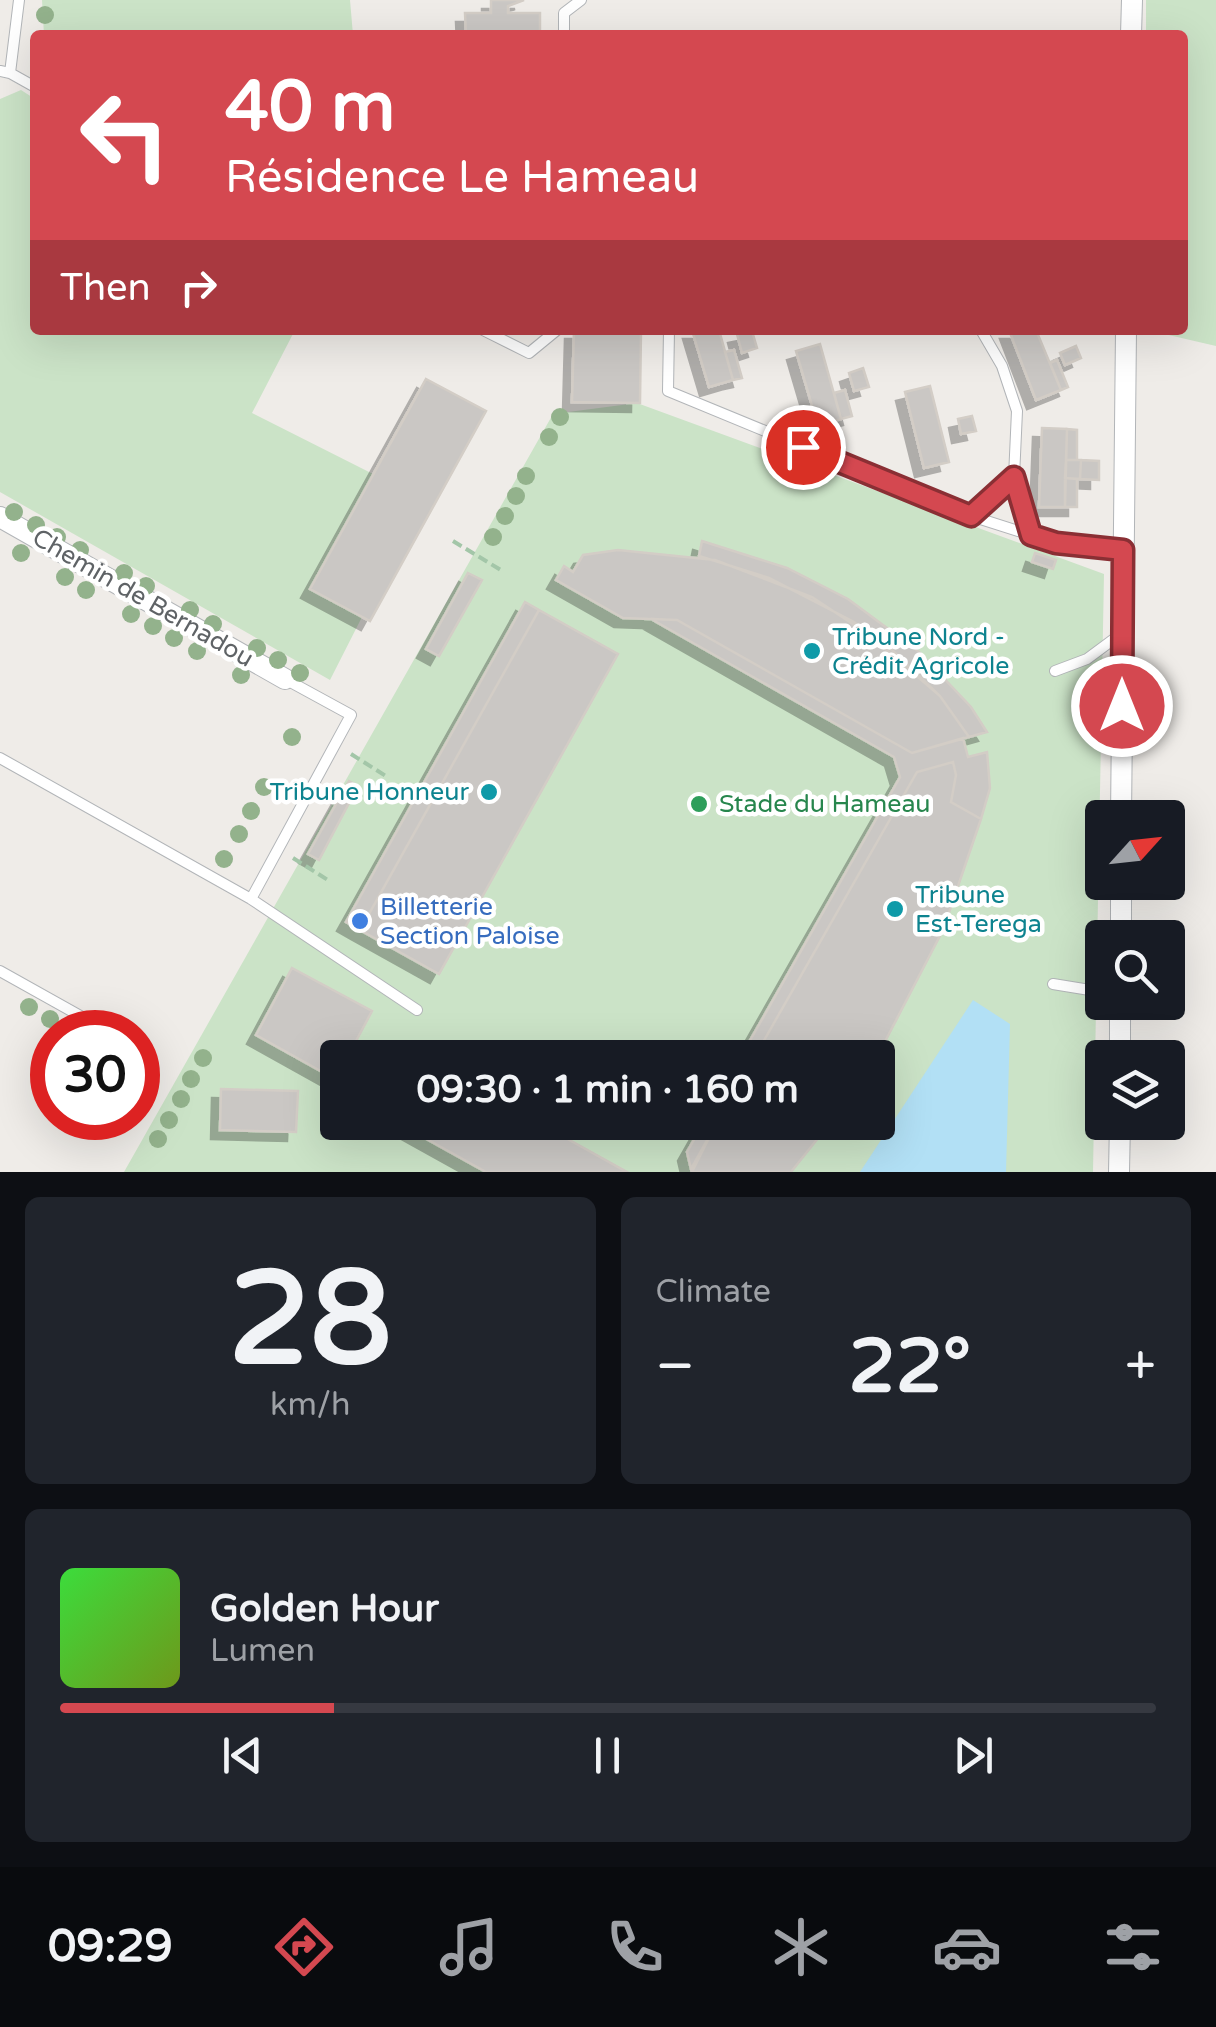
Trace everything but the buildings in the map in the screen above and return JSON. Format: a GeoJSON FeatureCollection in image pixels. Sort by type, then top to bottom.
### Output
{"type":"FeatureCollection","features":[{"type":"Feature","properties":{"kind":"street"},"geometry":{"type":"LineString","coordinates":[[1132,0],[1132,30]]}},
{"type":"Feature","properties":{"kind":"street"},"geometry":{"type":"LineString","coordinates":[[1122,800],[1126,335]]}},
{"type":"Feature","properties":{"kind":"street","name":"Chemin de Bernadou"},"geometry":{"type":"LineString","coordinates":[[0,518],[285,679]]}},
{"type":"Feature","properties":{"kind":"street"},"geometry":{"type":"LineString","coordinates":[[1119,1172],[1120,1140]]}},
{"type":"Feature","properties":{"kind":"lane"},"geometry":{"type":"LineString","coordinates":[[19,0],[5,72],[30,84]]}},
{"type":"Feature","properties":{"kind":"lane"},"geometry":{"type":"LineString","coordinates":[[564,30],[564,13],[581,0]]}},
{"type":"Feature","properties":{"kind":"lane"},"geometry":{"type":"LineString","coordinates":[[494,335],[529,353],[551,335]]}},
{"type":"Feature","properties":{"kind":"lane"},"geometry":{"type":"LineString","coordinates":[[669,335],[668,392],[971,516],[1056,543],[1123,550]]}},
{"type":"Feature","properties":{"kind":"lane"},"geometry":{"type":"LineString","coordinates":[[984,335],[1002,366],[1017,411],[1014,477],[1031,535]]}},
{"type":"Feature","properties":{"kind":"lane"},"geometry":{"type":"LineString","coordinates":[[971,516],[1014,477]]}},
{"type":"Feature","properties":{"kind":"lane"},"geometry":{"type":"LineString","coordinates":[[1055,671],[1087,659],[1123,632]]}},
{"type":"Feature","properties":{"kind":"lane"},"geometry":{"type":"LineString","coordinates":[[251,899],[351,715],[285,679]]}},
{"type":"Feature","properties":{"kind":"lane"},"geometry":{"type":"LineString","coordinates":[[0,758],[251,899],[418,1010]]}},
{"type":"Feature","properties":{"kind":"lane"},"geometry":{"type":"LineString","coordinates":[[0,972],[69,1010]]}},
{"type":"Feature","properties":{"kind":"lane"},"geometry":{"type":"LineString","coordinates":[[1053,984],[1085,989]]}},
{"type":"Feature","properties":{"kind":"path"},"geometry":{"type":"LineString","coordinates":[[453,541],[504,572]]}},
{"type":"Feature","properties":{"kind":"path"},"geometry":{"type":"LineString","coordinates":[[335,744],[389,778]]}},
{"type":"Feature","properties":{"kind":"path"},"geometry":{"type":"LineString","coordinates":[[278,849],[332,882]]}},
{"type":"Feature","properties":{"kind":"green space"},"geometry":{"type":"Polygon","coordinates":[[[42,0],[350,0],[353,30],[44,30],[42,0]]]}},
{"type":"Feature","properties":{"kind":"green space"},"geometry":{"type":"Polygon","coordinates":[[[1146,0],[1216,0],[1216,346],[1169,335],[1188,335],[1188,30],[1146,30],[1146,0]]]}},
{"type":"Feature","properties":{"kind":"green space"},"geometry":{"type":"Polygon","coordinates":[[[21,90],[30,96],[30,335],[292,335],[252,413],[373,474],[310,589],[362,617],[330,680],[0,492],[0,99],[21,90]]]}},
{"type":"Feature","properties":{"kind":"green space"},"geometry":{"type":"Polygon","coordinates":[[[637,403],[1104,574],[1100,800],[1085,800],[1085,900],[1098,900],[1098,920],[1085,920],[1085,1020],[1096,1020],[1095,1040],[1085,1040],[1085,1140],[1094,1140],[1093,1172],[124,1172],[142,1140],[160,1140],[160,1108],[553,414],[637,403]]]}},
{"type":"Feature","properties":{"kind":"water"},"geometry":{"type":"Polygon","coordinates":[[[973,1000],[1010,1024],[1006,1172],[860,1172],[881,1140],[895,1140],[895,1119],[973,1000]]]}},
{"type":"Feature","properties":{"kind":"place","name":"Tribune Nord - Crédit Agricole"},"geometry":{"type":"Point","coordinates":[812,651]}},
{"type":"Feature","properties":{"kind":"place","name":"Tribune Honneur"},"geometry":{"type":"Point","coordinates":[489,792]}},
{"type":"Feature","properties":{"kind":"place","name":"Stade du Hameau"},"geometry":{"type":"Point","coordinates":[699,804]}},
{"type":"Feature","properties":{"kind":"place","name":"Tribune Est-Terega"},"geometry":{"type":"Point","coordinates":[895,909]}},
{"type":"Feature","properties":{"kind":"place","name":"Billetterie Section Paloise"},"geometry":{"type":"Point","coordinates":[360,921]}},
{"type":"Feature","properties":{"kind":"route"},"geometry":{"type":"LineString","coordinates":[[803,447],[971,516],[1014,477],[1031,535],[1056,543],[1123,550],[1122,706]]}}]}
